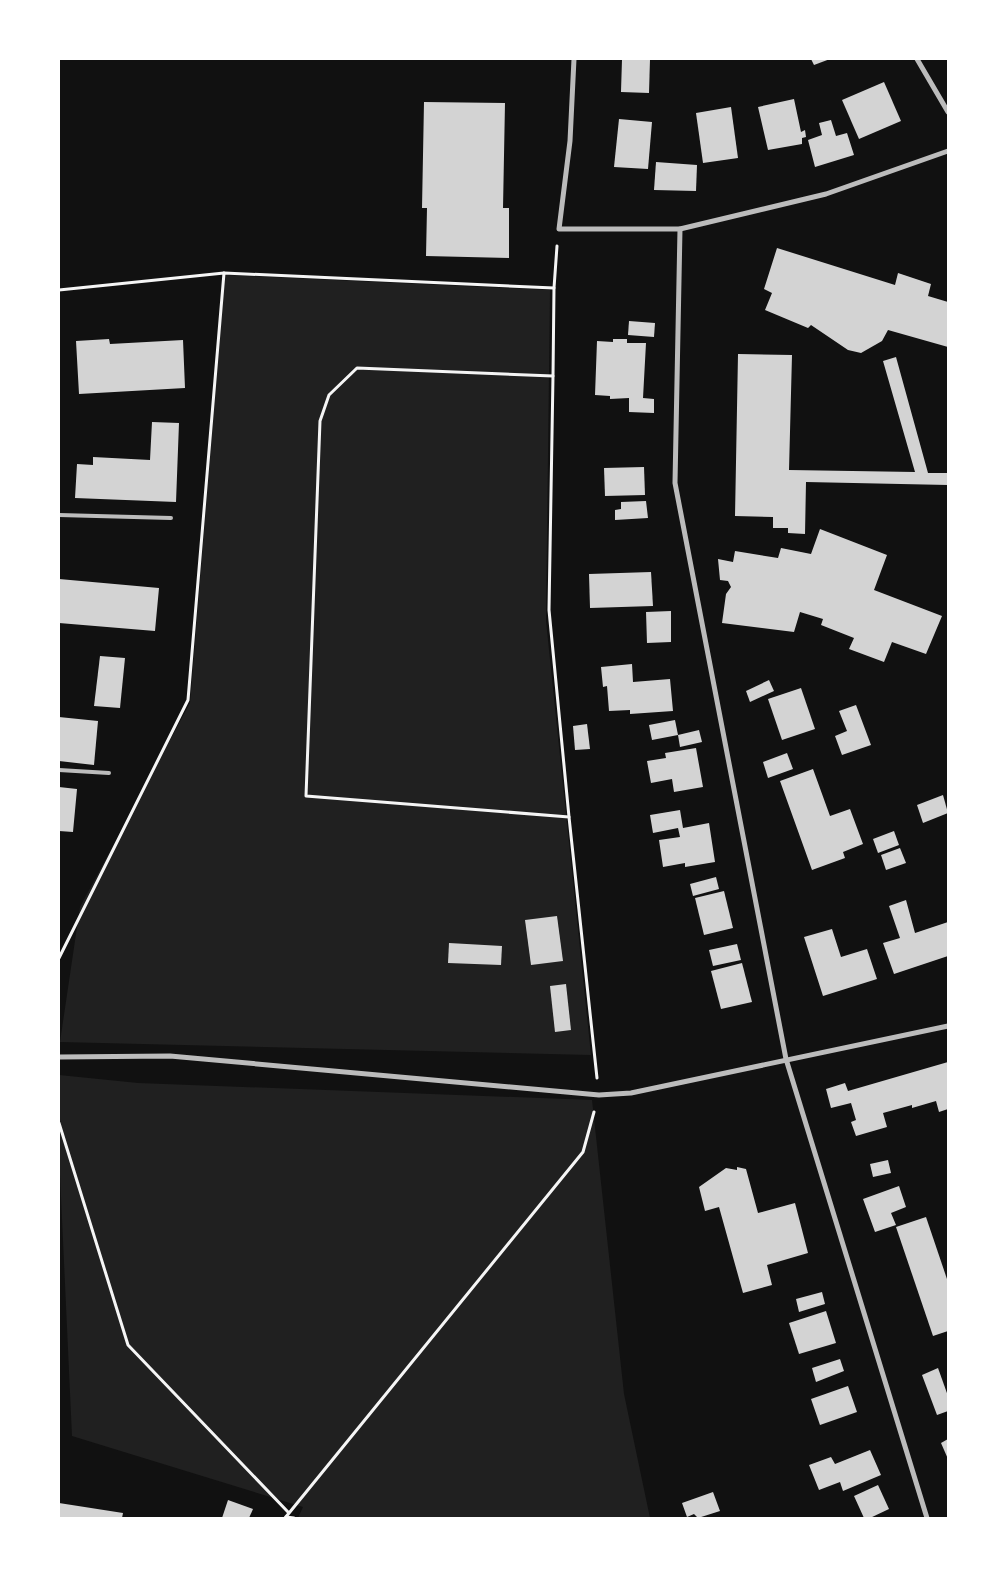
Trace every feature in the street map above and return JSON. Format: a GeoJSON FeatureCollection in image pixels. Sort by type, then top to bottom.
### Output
{"type":"FeatureCollection","features":[{"type":"Feature","properties":{"kind":"street"},"geometry":{"type":"LineString","coordinates":[[574,59],[570,141],[559,229],[680,229],[826,194],[948,151]]}},
{"type":"Feature","properties":{"kind":"street"},"geometry":{"type":"LineString","coordinates":[[917,59],[948,112]]}},
{"type":"Feature","properties":{"kind":"street"},"geometry":{"type":"LineString","coordinates":[[680,229],[675,483],[786,1059],[927,1518]]}},
{"type":"Feature","properties":{"kind":"street"},"geometry":{"type":"LineString","coordinates":[[59,1057],[170,1056],[599,1095],[632,1093],[948,1026]]}},
{"type":"Feature","properties":{"kind":"lane"},"geometry":{"type":"LineString","coordinates":[[59,515],[171,518]]}},
{"type":"Feature","properties":{"kind":"lane"},"geometry":{"type":"LineString","coordinates":[[59,770],[109,773]]}},
{"type":"Feature","properties":{"kind":"path"},"geometry":{"type":"LineString","coordinates":[[294,1518],[285,1518],[583,1152],[599,1095],[549,610],[554,288],[559,229]]}},
{"type":"Feature","properties":{"kind":"path"},"geometry":{"type":"LineString","coordinates":[[59,290],[224,273],[554,288]]}},
{"type":"Feature","properties":{"kind":"path"},"geometry":{"type":"LineString","coordinates":[[59,958],[188,700],[224,273]]}},
{"type":"Feature","properties":{"kind":"path"},"geometry":{"type":"LineString","coordinates":[[553,376],[357,368],[328,395],[320,421],[306,796],[570,817]]}},
{"type":"Feature","properties":{"kind":"path"},"geometry":{"type":"LineString","coordinates":[[59,1123],[128,1345],[288,1512]]}},
{"type":"Feature","properties":{"kind":"shaded area"},"geometry":{"type":"Polygon","coordinates":[[[225,275],[550,290],[546,621],[591,1055],[60,1042],[80,907],[190,703],[225,275]]]}},
{"type":"Feature","properties":{"kind":"shaded area"},"geometry":{"type":"Polygon","coordinates":[[[59,1075],[138,1083],[592,1100],[624,1394],[650,1518],[298,1518],[303,1507],[72,1436],[59,1153],[59,1075]]]}},
{"type":"Feature","properties":{"kind":"building"},"geometry":{"type":"Polygon","coordinates":[[[622,59],[650,59],[649,93],[621,92],[622,59]]]}},
{"type":"Feature","properties":{"kind":"building"},"geometry":{"type":"Polygon","coordinates":[[[811,59],[830,59],[814,65],[811,59]]]}},
{"type":"Feature","properties":{"kind":"building"},"geometry":{"type":"Polygon","coordinates":[[[884,82],[901,121],[859,139],[842,100],[884,82]]]}},
{"type":"Feature","properties":{"kind":"building"},"geometry":{"type":"Polygon","coordinates":[[[794,99],[801,132],[805,130],[806,137],[802,138],[802,144],[768,150],[758,107],[794,99]]]}},
{"type":"Feature","properties":{"kind":"building"},"geometry":{"type":"Polygon","coordinates":[[[424,102],[505,103],[503,208],[509,208],[509,258],[426,256],[427,208],[422,208],[424,102]]]}},
{"type":"Feature","properties":{"kind":"building"},"geometry":{"type":"Polygon","coordinates":[[[731,107],[738,158],[703,163],[696,113],[731,107]]]}},
{"type":"Feature","properties":{"kind":"building"},"geometry":{"type":"Polygon","coordinates":[[[619,119],[652,122],[648,169],[614,167],[619,119]]]}},
{"type":"Feature","properties":{"kind":"building"},"geometry":{"type":"Polygon","coordinates":[[[831,120],[836,136],[847,133],[854,155],[815,167],[808,140],[822,135],[819,123],[831,120]]]}},
{"type":"Feature","properties":{"kind":"building"},"geometry":{"type":"Polygon","coordinates":[[[656,162],[697,165],[696,191],[654,190],[656,162]]]}},
{"type":"Feature","properties":{"kind":"building"},"geometry":{"type":"Polygon","coordinates":[[[777,248],[895,285],[898,273],[931,284],[928,296],[948,302],[948,347],[888,330],[882,341],[861,353],[848,350],[811,325],[808,328],[765,310],[772,293],[764,289],[777,248]]]}},
{"type":"Feature","properties":{"kind":"building"},"geometry":{"type":"Polygon","coordinates":[[[629,321],[655,323],[654,337],[628,335],[629,321]]]}},
{"type":"Feature","properties":{"kind":"building"},"geometry":{"type":"Polygon","coordinates":[[[109,339],[110,344],[183,340],[185,388],[79,394],[76,341],[109,339]]]}},
{"type":"Feature","properties":{"kind":"building"},"geometry":{"type":"Polygon","coordinates":[[[613,339],[627,339],[627,343],[646,343],[643,398],[654,399],[654,413],[629,412],[629,398],[610,399],[610,396],[595,395],[597,341],[613,342],[613,339]]]}},
{"type":"Feature","properties":{"kind":"building"},"geometry":{"type":"Polygon","coordinates":[[[738,354],[792,355],[789,470],[915,472],[883,361],[896,357],[928,473],[948,473],[948,485],[806,482],[805,534],[788,533],[788,528],[773,528],[773,517],[735,516],[738,354]]]}},
{"type":"Feature","properties":{"kind":"building"},"geometry":{"type":"Polygon","coordinates":[[[152,422],[179,423],[176,502],[75,498],[77,464],[93,465],[93,457],[150,460],[152,422]]]}},
{"type":"Feature","properties":{"kind":"building"},"geometry":{"type":"Polygon","coordinates":[[[644,467],[645,495],[605,496],[604,468],[644,467]]]}},
{"type":"Feature","properties":{"kind":"building"},"geometry":{"type":"Polygon","coordinates":[[[646,501],[648,518],[615,520],[615,510],[621,509],[621,502],[646,501]]]}},
{"type":"Feature","properties":{"kind":"building"},"geometry":{"type":"Polygon","coordinates":[[[820,529],[887,555],[874,590],[942,616],[926,654],[892,642],[884,662],[849,649],[854,638],[821,625],[823,619],[800,612],[794,632],[722,623],[726,594],[731,587],[728,581],[720,580],[718,559],[733,562],[735,551],[778,558],[781,548],[811,554],[820,529]]]}},
{"type":"Feature","properties":{"kind":"building"},"geometry":{"type":"Polygon","coordinates":[[[651,572],[653,606],[590,608],[589,574],[651,572]]]}},
{"type":"Feature","properties":{"kind":"building"},"geometry":{"type":"Polygon","coordinates":[[[59,579],[159,588],[155,631],[59,623],[59,579]]]}},
{"type":"Feature","properties":{"kind":"building"},"geometry":{"type":"Polygon","coordinates":[[[671,611],[671,642],[647,643],[646,612],[671,611]]]}},
{"type":"Feature","properties":{"kind":"building"},"geometry":{"type":"Polygon","coordinates":[[[100,656],[125,658],[120,708],[94,706],[100,656]]]}},
{"type":"Feature","properties":{"kind":"building"},"geometry":{"type":"Polygon","coordinates":[[[632,664],[633,682],[670,679],[673,711],[630,714],[630,710],[609,711],[607,686],[603,687],[601,667],[632,664]]]}},
{"type":"Feature","properties":{"kind":"building"},"geometry":{"type":"Polygon","coordinates":[[[769,680],[774,691],[750,702],[746,691],[769,680]]]}},
{"type":"Feature","properties":{"kind":"building"},"geometry":{"type":"Polygon","coordinates":[[[801,688],[815,729],[782,740],[768,699],[801,688]]]}},
{"type":"Feature","properties":{"kind":"building"},"geometry":{"type":"Polygon","coordinates":[[[856,705],[871,745],[842,755],[835,736],[847,731],[839,711],[856,705]]]}},
{"type":"Feature","properties":{"kind":"building"},"geometry":{"type":"Polygon","coordinates":[[[59,717],[98,721],[94,765],[59,761],[59,717]]]}},
{"type":"Feature","properties":{"kind":"building"},"geometry":{"type":"Polygon","coordinates":[[[675,720],[678,735],[652,740],[649,725],[675,720]]]}},
{"type":"Feature","properties":{"kind":"building"},"geometry":{"type":"Polygon","coordinates":[[[587,724],[590,749],[575,750],[573,726],[587,724]]]}},
{"type":"Feature","properties":{"kind":"building"},"geometry":{"type":"Polygon","coordinates":[[[699,730],[702,742],[680,747],[678,735],[699,730]]]}},
{"type":"Feature","properties":{"kind":"building"},"geometry":{"type":"Polygon","coordinates":[[[696,748],[703,787],[674,792],[672,779],[651,783],[647,761],[666,758],[665,753],[696,748]]]}},
{"type":"Feature","properties":{"kind":"building"},"geometry":{"type":"Polygon","coordinates":[[[787,753],[793,769],[768,778],[763,762],[787,753]]]}},
{"type":"Feature","properties":{"kind":"building"},"geometry":{"type":"Polygon","coordinates":[[[813,769],[830,816],[850,809],[863,844],[843,852],[845,858],[812,870],[780,781],[813,769]]]}},
{"type":"Feature","properties":{"kind":"building"},"geometry":{"type":"Polygon","coordinates":[[[59,787],[77,789],[73,832],[59,831],[59,787]]]}},
{"type":"Feature","properties":{"kind":"building"},"geometry":{"type":"Polygon","coordinates":[[[943,795],[948,813],[923,823],[917,805],[943,795]]]}},
{"type":"Feature","properties":{"kind":"building"},"geometry":{"type":"Polygon","coordinates":[[[680,810],[683,828],[709,823],[715,862],[685,867],[685,863],[663,867],[659,840],[680,837],[678,828],[653,833],[650,815],[680,810]]]}},
{"type":"Feature","properties":{"kind":"building"},"geometry":{"type":"Polygon","coordinates":[[[894,831],[899,845],[878,853],[873,839],[894,831]]]}},
{"type":"Feature","properties":{"kind":"building"},"geometry":{"type":"Polygon","coordinates":[[[900,848],[906,863],[886,870],[881,855],[900,848]]]}},
{"type":"Feature","properties":{"kind":"building"},"geometry":{"type":"Polygon","coordinates":[[[716,877],[719,889],[693,896],[690,884],[716,877]]]}},
{"type":"Feature","properties":{"kind":"building"},"geometry":{"type":"Polygon","coordinates":[[[724,891],[733,928],[704,935],[695,898],[724,891]]]}},
{"type":"Feature","properties":{"kind":"building"},"geometry":{"type":"Polygon","coordinates":[[[906,900],[915,933],[948,922],[948,956],[894,974],[883,943],[900,938],[889,906],[906,900]]]}},
{"type":"Feature","properties":{"kind":"building"},"geometry":{"type":"Polygon","coordinates":[[[557,916],[563,961],[531,965],[525,920],[557,916]]]}},
{"type":"Feature","properties":{"kind":"building"},"geometry":{"type":"Polygon","coordinates":[[[832,929],[841,957],[867,949],[877,979],[823,996],[804,937],[832,929]]]}},
{"type":"Feature","properties":{"kind":"building"},"geometry":{"type":"Polygon","coordinates":[[[449,943],[502,946],[501,965],[448,963],[449,943]]]}},
{"type":"Feature","properties":{"kind":"building"},"geometry":{"type":"Polygon","coordinates":[[[737,944],[741,960],[713,966],[709,950],[737,944]]]}},
{"type":"Feature","properties":{"kind":"building"},"geometry":{"type":"Polygon","coordinates":[[[742,963],[752,1002],[721,1009],[711,971],[742,963]]]}},
{"type":"Feature","properties":{"kind":"building"},"geometry":{"type":"Polygon","coordinates":[[[566,984],[571,1030],[555,1032],[550,986],[566,984]]]}},
{"type":"Feature","properties":{"kind":"building"},"geometry":{"type":"Polygon","coordinates":[[[948,1062],[948,1109],[939,1112],[936,1101],[912,1108],[912,1105],[883,1113],[887,1127],[856,1136],[851,1122],[856,1120],[851,1103],[831,1108],[826,1089],[845,1083],[848,1091],[948,1062]]]}},
{"type":"Feature","properties":{"kind":"building"},"geometry":{"type":"Polygon","coordinates":[[[888,1160],[891,1173],[873,1177],[870,1164],[888,1160]]]}},
{"type":"Feature","properties":{"kind":"building"},"geometry":{"type":"Polygon","coordinates":[[[737,1167],[746,1169],[758,1213],[795,1203],[808,1253],[767,1265],[772,1285],[743,1293],[719,1207],[705,1211],[699,1187],[726,1168],[737,1170],[737,1167]]]}},
{"type":"Feature","properties":{"kind":"building"},"geometry":{"type":"Polygon","coordinates":[[[899,1186],[906,1207],[891,1213],[896,1225],[875,1232],[863,1199],[899,1186]]]}},
{"type":"Feature","properties":{"kind":"building"},"geometry":{"type":"Polygon","coordinates":[[[926,1217],[948,1282],[948,1331],[933,1336],[896,1227],[926,1217]]]}},
{"type":"Feature","properties":{"kind":"building"},"geometry":{"type":"Polygon","coordinates":[[[822,1292],[825,1304],[799,1312],[796,1299],[822,1292]]]}},
{"type":"Feature","properties":{"kind":"building"},"geometry":{"type":"Polygon","coordinates":[[[826,1311],[836,1343],[799,1354],[789,1323],[826,1311]]]}},
{"type":"Feature","properties":{"kind":"building"},"geometry":{"type":"Polygon","coordinates":[[[840,1359],[844,1371],[816,1382],[812,1368],[840,1359]]]}},
{"type":"Feature","properties":{"kind":"building"},"geometry":{"type":"Polygon","coordinates":[[[938,1368],[948,1396],[948,1411],[937,1415],[922,1375],[938,1368]]]}},
{"type":"Feature","properties":{"kind":"building"},"geometry":{"type":"Polygon","coordinates":[[[848,1386],[857,1412],[820,1425],[811,1399],[848,1386]]]}},
{"type":"Feature","properties":{"kind":"building"},"geometry":{"type":"Polygon","coordinates":[[[948,1439],[948,1459],[941,1443],[948,1439]]]}},
{"type":"Feature","properties":{"kind":"building"},"geometry":{"type":"Polygon","coordinates":[[[870,1450],[881,1475],[843,1491],[840,1482],[819,1490],[809,1465],[831,1457],[835,1464],[870,1450]]]}},
{"type":"Feature","properties":{"kind":"building"},"geometry":{"type":"Polygon","coordinates":[[[878,1485],[889,1509],[870,1518],[864,1518],[854,1496],[878,1485]]]}},
{"type":"Feature","properties":{"kind":"building"},"geometry":{"type":"Polygon","coordinates":[[[713,1492],[720,1511],[698,1518],[694,1514],[687,1517],[682,1503],[713,1492]]]}},
{"type":"Feature","properties":{"kind":"building"},"geometry":{"type":"Polygon","coordinates":[[[228,1500],[253,1509],[249,1518],[222,1518],[228,1500]]]}},
{"type":"Feature","properties":{"kind":"building"},"geometry":{"type":"Polygon","coordinates":[[[59,1503],[123,1513],[122,1518],[59,1518],[59,1503]]]}}]}
